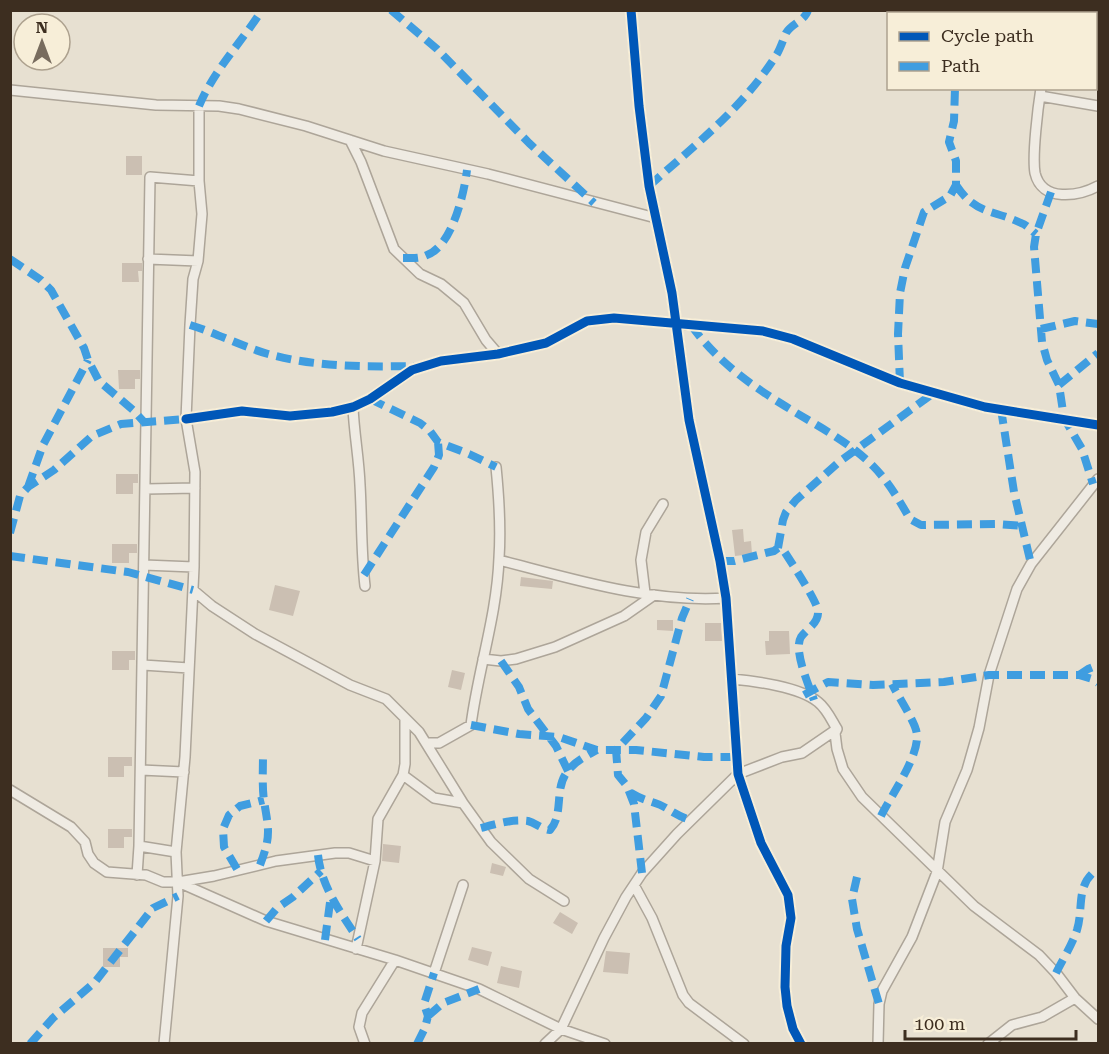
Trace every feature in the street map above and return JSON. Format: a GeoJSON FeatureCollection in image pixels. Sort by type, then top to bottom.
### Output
{"type":"FeatureCollection","features":[{"type":"Feature","properties":{"kind":"street"},"geometry":{"type":"LineString","coordinates":[[631,10],[643,148],[649,186],[672,293],[689,420],[726,598],[738,774],[761,843],[788,895],[791,918],[786,946],[785,987],[791,1021],[801,1044]]}},
{"type":"Feature","properties":{"kind":"street"},"geometry":{"type":"LineString","coordinates":[[10,90],[156,105],[239,109],[394,154],[504,178],[656,218]]}},
{"type":"Feature","properties":{"kind":"street"},"geometry":{"type":"LineString","coordinates":[[1098,106],[1041,92],[1035,156],[1035,173],[1040,183],[1051,192],[1070,195],[1086,193],[1098,186]]}},
{"type":"Feature","properties":{"kind":"street"},"geometry":{"type":"LineString","coordinates":[[165,1044],[178,896],[176,852],[184,772],[194,567],[195,472],[186,419],[193,279],[198,261],[202,214],[199,181],[199,106]]}},
{"type":"Feature","properties":{"kind":"street"},"geometry":{"type":"LineString","coordinates":[[350,140],[361,162],[394,249],[420,274],[441,284],[464,303],[486,340],[498,354]]}},
{"type":"Feature","properties":{"kind":"street"},"geometry":{"type":"LineString","coordinates":[[137,875],[140,846],[150,177],[199,181]]}},
{"type":"Feature","properties":{"kind":"street"},"geometry":{"type":"LineString","coordinates":[[148,259],[198,261]]}},
{"type":"Feature","properties":{"kind":"street"},"geometry":{"type":"LineString","coordinates":[[186,419],[242,411],[290,416],[332,412],[353,407],[370,399],[412,370],[441,361],[498,354],[546,343],[587,321],[635,319],[749,329],[778,334],[900,383],[985,407],[1098,424]]}},
{"type":"Feature","properties":{"kind":"street"},"geometry":{"type":"LineString","coordinates":[[353,407],[359,466],[360,545],[365,586]]}},
{"type":"Feature","properties":{"kind":"street"},"geometry":{"type":"LineString","coordinates":[[428,744],[439,742],[471,725],[499,560],[496,467]]}},
{"type":"Feature","properties":{"kind":"street"},"geometry":{"type":"LineString","coordinates":[[878,1044],[879,1004],[882,991],[912,937],[937,872],[945,822],[967,770],[979,728],[989,675],[1017,589],[1031,564],[1098,479]]}},
{"type":"Feature","properties":{"kind":"street"},"geometry":{"type":"LineString","coordinates":[[146,489],[195,488]]}},
{"type":"Feature","properties":{"kind":"street"},"geometry":{"type":"LineString","coordinates":[[649,594],[641,560],[646,532],[663,504]]}},
{"type":"Feature","properties":{"kind":"street"},"geometry":{"type":"LineString","coordinates":[[499,560],[583,582],[649,594],[690,599],[726,598]]}},
{"type":"Feature","properties":{"kind":"street"},"geometry":{"type":"LineString","coordinates":[[144,565],[194,567]]}},
{"type":"Feature","properties":{"kind":"street"},"geometry":{"type":"LineString","coordinates":[[193,590],[212,606],[255,634],[350,685],[386,699],[428,744],[463,803],[491,842],[529,879],[564,902]]}},
{"type":"Feature","properties":{"kind":"street"},"geometry":{"type":"LineString","coordinates":[[483,659],[501,661],[539,653],[614,622],[649,594]]}},
{"type":"Feature","properties":{"kind":"street"},"geometry":{"type":"LineString","coordinates":[[143,665],[189,668]]}},
{"type":"Feature","properties":{"kind":"street"},"geometry":{"type":"LineString","coordinates":[[732,679],[770,685],[808,696],[824,708],[837,729]]}},
{"type":"Feature","properties":{"kind":"street"},"geometry":{"type":"LineString","coordinates":[[356,949],[375,861],[378,819],[403,775],[405,718]]}},
{"type":"Feature","properties":{"kind":"street"},"geometry":{"type":"LineString","coordinates":[[837,729],[835,734],[840,762],[862,797],[974,906],[1039,956],[1056,973],[1075,998],[1098,1019]]}},
{"type":"Feature","properties":{"kind":"street"},"geometry":{"type":"LineString","coordinates":[[545,1044],[561,1029],[604,938],[634,885],[677,834],[738,774],[782,757],[802,753],[837,729]]}},
{"type":"Feature","properties":{"kind":"street"},"geometry":{"type":"LineString","coordinates":[[141,770],[184,772]]}},
{"type":"Feature","properties":{"kind":"street"},"geometry":{"type":"LineString","coordinates":[[403,775],[434,798],[463,803]]}},
{"type":"Feature","properties":{"kind":"street"},"geometry":{"type":"LineString","coordinates":[[10,790],[71,826],[86,842],[88,854],[94,863],[107,872],[146,875],[163,882],[177,882],[214,876],[276,861],[335,853],[349,853],[375,861]]}},
{"type":"Feature","properties":{"kind":"street"},"geometry":{"type":"LineString","coordinates":[[140,846],[176,852]]}},
{"type":"Feature","properties":{"kind":"street"},"geometry":{"type":"LineString","coordinates":[[177,882],[266,921],[395,960],[478,989],[561,1029],[605,1044]]}},
{"type":"Feature","properties":{"kind":"street"},"geometry":{"type":"LineString","coordinates":[[434,973],[463,885]]}},
{"type":"Feature","properties":{"kind":"street"},"geometry":{"type":"LineString","coordinates":[[634,885],[652,918],[683,995],[689,1003],[744,1044]]}},
{"type":"Feature","properties":{"kind":"street"},"geometry":{"type":"LineString","coordinates":[[365,1044],[359,1027],[362,1013],[395,960]]}},
{"type":"Feature","properties":{"kind":"street"},"geometry":{"type":"LineString","coordinates":[[988,1044],[1012,1025],[1042,1017],[1075,998]]}},
{"type":"Feature","properties":{"kind":"building"},"geometry":{"type":"Polygon","coordinates":[[[126,156],[142,156],[142,175],[126,175],[126,156]]]}},
{"type":"Feature","properties":{"kind":"building"},"geometry":{"type":"Polygon","coordinates":[[[122,263],[142,263],[142,271],[138,271],[139,282],[122,282],[122,263]]]}},
{"type":"Feature","properties":{"kind":"building"},"geometry":{"type":"Polygon","coordinates":[[[118,370],[140,370],[140,379],[135,379],[135,389],[119,389],[118,370]]]}},
{"type":"Feature","properties":{"kind":"building"},"geometry":{"type":"Polygon","coordinates":[[[116,474],[138,474],[138,483],[133,483],[133,494],[116,494],[116,474]]]}},
{"type":"Feature","properties":{"kind":"building"},"geometry":{"type":"Polygon","coordinates":[[[743,529],[744,542],[751,541],[752,554],[735,556],[732,530],[743,529]]]}},
{"type":"Feature","properties":{"kind":"building"},"geometry":{"type":"Polygon","coordinates":[[[112,544],[137,544],[137,553],[129,553],[129,563],[112,563],[112,544]]]}},
{"type":"Feature","properties":{"kind":"building"},"geometry":{"type":"Polygon","coordinates":[[[521,577],[553,581],[552,589],[520,586],[521,577]]]}},
{"type":"Feature","properties":{"kind":"building"},"geometry":{"type":"Polygon","coordinates":[[[275,585],[300,591],[293,616],[269,610],[275,585]]]}},
{"type":"Feature","properties":{"kind":"building"},"geometry":{"type":"Polygon","coordinates":[[[657,620],[673,620],[673,631],[657,630],[657,620]]]}},
{"type":"Feature","properties":{"kind":"building"},"geometry":{"type":"Polygon","coordinates":[[[705,623],[721,623],[722,641],[705,641],[705,623]]]}},
{"type":"Feature","properties":{"kind":"building"},"geometry":{"type":"Polygon","coordinates":[[[769,631],[789,631],[790,654],[766,655],[765,641],[769,641],[769,631]]]}},
{"type":"Feature","properties":{"kind":"building"},"geometry":{"type":"Polygon","coordinates":[[[112,651],[135,651],[135,660],[129,660],[129,670],[112,670],[112,651]]]}},
{"type":"Feature","properties":{"kind":"building"},"geometry":{"type":"Polygon","coordinates":[[[452,670],[465,673],[461,690],[448,687],[452,670]]]}},
{"type":"Feature","properties":{"kind":"building"},"geometry":{"type":"Polygon","coordinates":[[[108,757],[132,757],[132,766],[124,766],[124,777],[108,777],[108,757]]]}},
{"type":"Feature","properties":{"kind":"building"},"geometry":{"type":"Polygon","coordinates":[[[108,829],[132,829],[132,837],[124,837],[124,848],[108,848],[108,829]]]}},
{"type":"Feature","properties":{"kind":"building"},"geometry":{"type":"Polygon","coordinates":[[[383,844],[401,846],[399,863],[382,861],[383,844]]]}},
{"type":"Feature","properties":{"kind":"building"},"geometry":{"type":"Polygon","coordinates":[[[492,863],[506,867],[503,876],[490,873],[492,863]]]}},
{"type":"Feature","properties":{"kind":"building"},"geometry":{"type":"Polygon","coordinates":[[[560,912],[578,923],[572,934],[553,923],[560,912]]]}},
{"type":"Feature","properties":{"kind":"building"},"geometry":{"type":"Polygon","coordinates":[[[472,947],[492,952],[488,966],[468,960],[472,947]]]}},
{"type":"Feature","properties":{"kind":"building"},"geometry":{"type":"Polygon","coordinates":[[[103,948],[128,948],[128,957],[120,957],[120,967],[103,967],[103,948]]]}},
{"type":"Feature","properties":{"kind":"building"},"geometry":{"type":"Polygon","coordinates":[[[606,951],[630,953],[628,974],[603,972],[606,951]]]}},
{"type":"Feature","properties":{"kind":"building"},"geometry":{"type":"Polygon","coordinates":[[[501,966],[522,971],[519,988],[497,983],[501,966]]]}},
{"type":"Feature","properties":{"kind":"marked path"},"geometry":{"type":"LineString","coordinates":[[199,106],[220,69],[262,10]]}},
{"type":"Feature","properties":{"kind":"marked path"},"geometry":{"type":"LineString","coordinates":[[391,10],[437,49],[529,143],[594,203]]}},
{"type":"Feature","properties":{"kind":"marked path"},"geometry":{"type":"LineString","coordinates":[[649,186],[701,140],[750,91],[777,54],[786,33],[804,17],[808,10]]}},
{"type":"Feature","properties":{"kind":"marked path"},"geometry":{"type":"LineString","coordinates":[[900,383],[898,334],[900,293],[905,268],[924,212],[950,196],[956,185],[956,161],[949,142],[954,121],[955,90]]}},
{"type":"Feature","properties":{"kind":"marked path"},"geometry":{"type":"LineString","coordinates":[[403,258],[424,256],[436,250],[443,241],[460,205],[467,170]]}},
{"type":"Feature","properties":{"kind":"marked path"},"geometry":{"type":"LineString","coordinates":[[956,185],[963,195],[978,207],[1023,224],[1036,234]]}},
{"type":"Feature","properties":{"kind":"marked path"},"geometry":{"type":"LineString","coordinates":[[1051,192],[1036,234],[1034,247],[1042,342],[1047,360],[1059,385],[1064,418],[1082,449],[1093,484]]}},
{"type":"Feature","properties":{"kind":"marked path"},"geometry":{"type":"LineString","coordinates":[[10,259],[41,280],[51,290],[84,348],[99,381],[144,422]]}},
{"type":"Feature","properties":{"kind":"marked path"},"geometry":{"type":"LineString","coordinates":[[1041,329],[1075,321],[1098,324]]}},
{"type":"Feature","properties":{"kind":"marked path"},"geometry":{"type":"LineString","coordinates":[[190,325],[258,351],[304,362],[414,366]]}},
{"type":"Feature","properties":{"kind":"marked path"},"geometry":{"type":"LineString","coordinates":[[691,325],[711,349],[746,380],[842,441],[863,457],[884,478],[910,519],[921,525],[1023,526]]}},
{"type":"Feature","properties":{"kind":"marked path"},"geometry":{"type":"LineString","coordinates":[[1059,385],[1098,353]]}},
{"type":"Feature","properties":{"kind":"marked path"},"geometry":{"type":"LineString","coordinates":[[28,487],[43,445],[88,360]]}},
{"type":"Feature","properties":{"kind":"marked path"},"geometry":{"type":"LineString","coordinates":[[778,548],[783,520],[786,512],[796,500],[839,462],[935,392]]}},
{"type":"Feature","properties":{"kind":"marked path"},"geometry":{"type":"LineString","coordinates":[[370,399],[420,423],[438,442],[496,467]]}},
{"type":"Feature","properties":{"kind":"marked path"},"geometry":{"type":"LineString","coordinates":[[1001,409],[1014,492],[1031,564]]}},
{"type":"Feature","properties":{"kind":"marked path"},"geometry":{"type":"LineString","coordinates":[[10,533],[20,496],[92,436],[121,424],[186,419]]}},
{"type":"Feature","properties":{"kind":"marked path"},"geometry":{"type":"LineString","coordinates":[[364,575],[434,467],[439,455],[438,442]]}},
{"type":"Feature","properties":{"kind":"marked path"},"geometry":{"type":"LineString","coordinates":[[720,561],[734,561],[778,548],[784,551],[817,606],[817,619],[801,637],[799,643],[803,668],[814,700]]}},
{"type":"Feature","properties":{"kind":"marked path"},"geometry":{"type":"LineString","coordinates":[[10,556],[128,572],[193,590]]}},
{"type":"Feature","properties":{"kind":"marked path"},"geometry":{"type":"LineString","coordinates":[[642,873],[634,804],[627,786],[618,775],[616,750],[646,718],[661,696],[682,618],[690,599]]}},
{"type":"Feature","properties":{"kind":"marked path"},"geometry":{"type":"LineString","coordinates":[[501,661],[519,687],[528,709],[556,746],[568,771]]}},
{"type":"Feature","properties":{"kind":"marked path"},"geometry":{"type":"LineString","coordinates":[[1079,675],[1098,665]]}},
{"type":"Feature","properties":{"kind":"marked path"},"geometry":{"type":"LineString","coordinates":[[804,695],[828,682],[873,685],[944,682],[989,675],[1079,675],[1098,683]]}},
{"type":"Feature","properties":{"kind":"marked path"},"geometry":{"type":"LineString","coordinates":[[881,816],[911,761],[917,739],[914,725],[892,684]]}},
{"type":"Feature","properties":{"kind":"marked path"},"geometry":{"type":"LineString","coordinates":[[471,725],[519,734],[559,737],[597,750],[636,750],[704,757],[738,757]]}},
{"type":"Feature","properties":{"kind":"marked path"},"geometry":{"type":"LineString","coordinates":[[481,828],[504,822],[528,821],[550,830],[557,817],[561,786],[567,772],[577,762],[597,750]]}},
{"type":"Feature","properties":{"kind":"marked path"},"geometry":{"type":"LineString","coordinates":[[260,865],[268,833],[263,789],[263,754]]}},
{"type":"Feature","properties":{"kind":"marked path"},"geometry":{"type":"LineString","coordinates":[[631,793],[691,820]]}},
{"type":"Feature","properties":{"kind":"marked path"},"geometry":{"type":"LineString","coordinates":[[237,869],[224,847],[223,829],[229,815],[240,806],[264,800]]}},
{"type":"Feature","properties":{"kind":"marked path"},"geometry":{"type":"LineString","coordinates":[[318,855],[327,888],[358,939]]}},
{"type":"Feature","properties":{"kind":"marked path"},"geometry":{"type":"LineString","coordinates":[[1056,973],[1077,930],[1083,889],[1091,875],[1098,869]]}},
{"type":"Feature","properties":{"kind":"marked path"},"geometry":{"type":"LineString","coordinates":[[266,921],[277,908],[293,897],[321,871]]}},
{"type":"Feature","properties":{"kind":"marked path"},"geometry":{"type":"LineString","coordinates":[[857,877],[852,899],[857,929],[879,1004]]}},
{"type":"Feature","properties":{"kind":"marked path"},"geometry":{"type":"LineString","coordinates":[[325,940],[331,895]]}},
{"type":"Feature","properties":{"kind":"marked path"},"geometry":{"type":"LineString","coordinates":[[30,1044],[53,1018],[95,982],[153,908],[178,896]]}},
{"type":"Feature","properties":{"kind":"marked path"},"geometry":{"type":"LineString","coordinates":[[417,1044],[428,1016],[424,1004],[434,973]]}},
{"type":"Feature","properties":{"kind":"marked path"},"geometry":{"type":"LineString","coordinates":[[428,1016],[443,1003],[479,989]]}},
{"type":"Feature","properties":{"kind":"cycle path"},"geometry":{"type":"LineString","coordinates":[[631,10],[639,106],[649,186],[672,293],[689,420],[726,598],[738,774],[761,843],[788,895],[791,918],[786,946],[785,987],[793,1029],[801,1044]]}},
{"type":"Feature","properties":{"kind":"cycle path"},"geometry":{"type":"LineString","coordinates":[[186,419],[242,411],[290,416],[332,412],[353,407],[370,399],[412,370],[441,361],[498,354],[546,343],[587,321],[614,318],[763,331],[793,339],[900,383],[985,407],[1098,425]]}}]}
